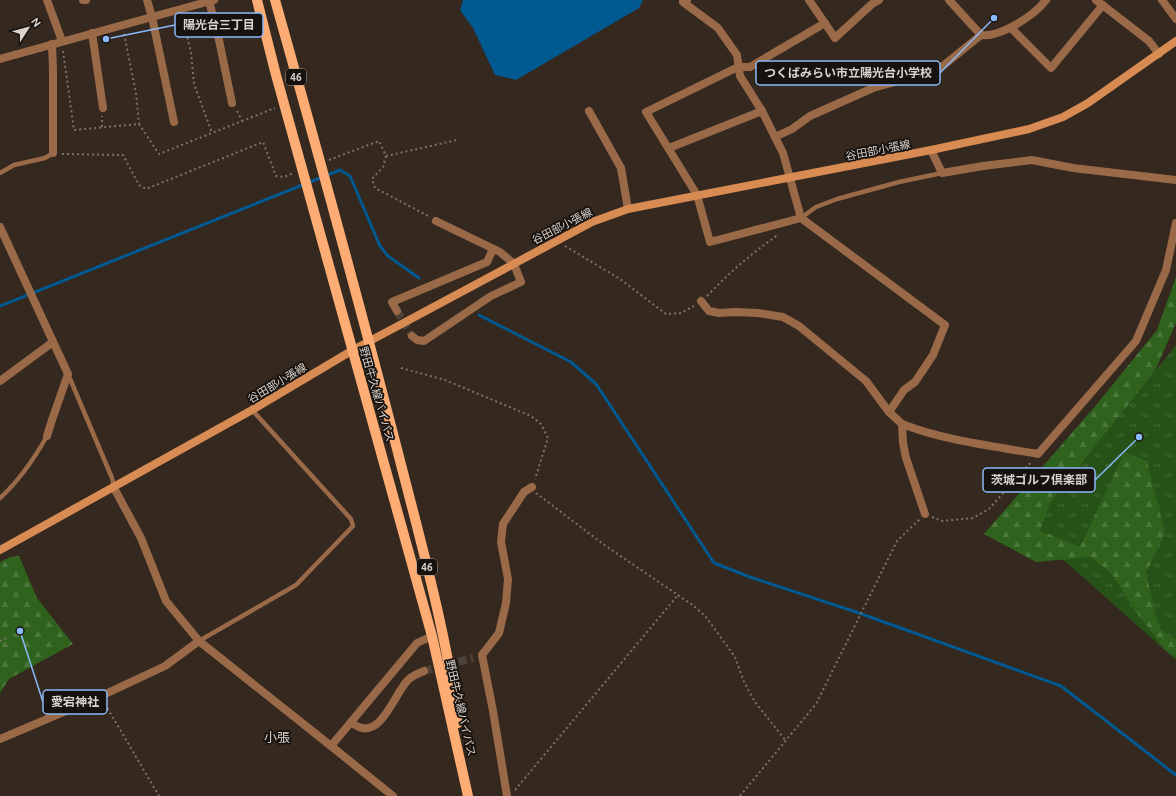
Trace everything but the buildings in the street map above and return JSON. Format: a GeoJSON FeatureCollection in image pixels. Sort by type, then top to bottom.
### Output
{"type":"FeatureCollection","features":[{"type":"Feature","properties":{"kind":"main road","name":"野田牛久線バイパス"},"geometry":{"type":"LineString","coordinates":[[257,0],[276,75],[301,160],[432,636],[468,796]]}},
{"type":"Feature","properties":{"kind":"main road","name":"野田牛久線バイパス"},"geometry":{"type":"LineString","coordinates":[[275,0],[369,342],[432,586],[453,687],[468,796]]}},
{"type":"Feature","properties":{"kind":"main road","name":"谷田部小張線"},"geometry":{"type":"LineString","coordinates":[[0,550],[252,410],[353,350],[592,222],[628,209],[931,150],[1029,129],[1063,117],[1107,91],[1176,41]]}},
{"type":"Feature","properties":{"kind":"street"},"geometry":{"type":"LineString","coordinates":[[47,0],[62,42]]}},
{"type":"Feature","properties":{"kind":"street"},"geometry":{"type":"LineString","coordinates":[[147,0],[152,17],[174,122]]}},
{"type":"Feature","properties":{"kind":"street"},"geometry":{"type":"LineString","coordinates":[[687,0],[683,2],[718,28],[737,55],[740,76],[762,111],[783,152],[802,218],[945,325],[933,355],[915,382],[904,390],[889,412]]}},
{"type":"Feature","properties":{"kind":"street"},"geometry":{"type":"LineString","coordinates":[[809,0],[835,38],[872,4],[879,0]]}},
{"type":"Feature","properties":{"kind":"street"},"geometry":{"type":"LineString","coordinates":[[949,0],[981,36]]}},
{"type":"Feature","properties":{"kind":"street"},"geometry":{"type":"LineString","coordinates":[[775,137],[792,129],[810,116],[873,88],[928,74],[944,65],[981,36],[989,36],[1011,28],[1040,8],[1046,0]]}},
{"type":"Feature","properties":{"kind":"street"},"geometry":{"type":"LineString","coordinates":[[1162,0],[1176,19]]}},
{"type":"Feature","properties":{"kind":"street"},"geometry":{"type":"LineString","coordinates":[[0,59],[212,1],[232,102]]}},
{"type":"Feature","properties":{"kind":"street"},"geometry":{"type":"LineString","coordinates":[[1011,28],[1051,68],[1099,2],[1149,41],[1159,54]]}},
{"type":"Feature","properties":{"kind":"street"},"geometry":{"type":"LineString","coordinates":[[802,218],[710,242],[697,195],[646,112],[738,67],[750,67],[825,23]]}},
{"type":"Feature","properties":{"kind":"street"},"geometry":{"type":"LineString","coordinates":[[92,33],[103,108]]}},
{"type":"Feature","properties":{"kind":"street"},"geometry":{"type":"LineString","coordinates":[[52,44],[53,153]]}},
{"type":"Feature","properties":{"kind":"street"},"geometry":{"type":"LineString","coordinates":[[589,111],[621,168],[628,209]]}},
{"type":"Feature","properties":{"kind":"street"},"geometry":{"type":"LineString","coordinates":[[669,148],[762,111]]}},
{"type":"Feature","properties":{"kind":"street"},"geometry":{"type":"LineString","coordinates":[[931,150],[942,173],[1032,160],[1073,168],[1176,180]]}},
{"type":"Feature","properties":{"kind":"street"},"geometry":{"type":"LineString","coordinates":[[412,336],[417,340],[424,341],[491,296],[521,282],[514,264],[500,252],[436,220]]}},
{"type":"Feature","properties":{"kind":"street"},"geometry":{"type":"LineString","coordinates":[[701,301],[709,311],[719,314],[734,312],[758,313],[783,318],[799,326],[866,381],[889,412],[902,424],[922,432],[942,437],[1038,454],[1136,341],[1166,270],[1176,223]]}},
{"type":"Feature","properties":{"kind":"street"},"geometry":{"type":"LineString","coordinates":[[0,227],[68,374],[47,436]]}},
{"type":"Feature","properties":{"kind":"street"},"geometry":{"type":"LineString","coordinates":[[397,311],[392,302],[487,262],[494,249]]}},
{"type":"Feature","properties":{"kind":"street"},"geometry":{"type":"LineString","coordinates":[[0,381],[53,342]]}},
{"type":"Feature","properties":{"kind":"street"},"geometry":{"type":"LineString","coordinates":[[902,424],[903,443],[906,458],[925,514]]}},
{"type":"Feature","properties":{"kind":"street"},"geometry":{"type":"LineString","coordinates":[[473,658],[482,655],[499,633],[506,603],[508,579],[501,542],[503,524],[524,492],[532,486]]}},
{"type":"Feature","properties":{"kind":"street"},"geometry":{"type":"LineString","coordinates":[[114,488],[141,538],[166,601],[199,641],[393,796]]}},
{"type":"Feature","properties":{"kind":"street"},"geometry":{"type":"LineString","coordinates":[[332,746],[417,643],[432,636]]}},
{"type":"Feature","properties":{"kind":"street"},"geometry":{"type":"LineString","coordinates":[[0,739],[101,696],[165,666],[199,641]]}},
{"type":"Feature","properties":{"kind":"street"},"geometry":{"type":"LineString","coordinates":[[482,655],[507,796]]}},
{"type":"Feature","properties":{"kind":"street"},"geometry":{"type":"LineString","coordinates":[[351,722],[360,728],[369,727],[378,723],[385,716],[407,680],[424,671]]}},
{"type":"Feature","properties":{"kind":"lane"},"geometry":{"type":"LineString","coordinates":[[0,172],[14,165],[45,158],[53,153]]}},
{"type":"Feature","properties":{"kind":"lane"},"geometry":{"type":"LineString","coordinates":[[802,218],[816,207],[837,199],[899,182],[942,173]]}},
{"type":"Feature","properties":{"kind":"lane"},"geometry":{"type":"LineString","coordinates":[[68,374],[112,478],[114,488]]}},
{"type":"Feature","properties":{"kind":"lane"},"geometry":{"type":"LineString","coordinates":[[199,641],[296,585],[353,526],[351,519],[252,410]]}},
{"type":"Feature","properties":{"kind":"lane"},"geometry":{"type":"LineString","coordinates":[[0,498],[10,489],[33,460],[47,436]]}},
{"type":"Feature","properties":{"kind":"path"},"geometry":{"type":"LineString","coordinates":[[180,9],[191,52],[194,84],[212,133]]}},
{"type":"Feature","properties":{"kind":"path"},"geometry":{"type":"LineString","coordinates":[[122,25],[136,93],[138,124],[158,154],[275,108]]}},
{"type":"Feature","properties":{"kind":"path"},"geometry":{"type":"LineString","coordinates":[[62,42],[74,130],[138,124]]}},
{"type":"Feature","properties":{"kind":"path"},"geometry":{"type":"LineString","coordinates":[[386,156],[457,140]]}},
{"type":"Feature","properties":{"kind":"path"},"geometry":{"type":"LineString","coordinates":[[328,160],[379,141],[386,156],[383,167],[372,179],[375,188],[436,220]]}},
{"type":"Feature","properties":{"kind":"path"},"geometry":{"type":"LineString","coordinates":[[53,153],[123,154],[138,185],[146,189],[264,142],[276,176],[284,176],[299,171]]}},
{"type":"Feature","properties":{"kind":"path"},"geometry":{"type":"LineString","coordinates":[[555,242],[572,249],[620,279],[666,314],[680,313],[701,301],[731,270],[784,231]]}},
{"type":"Feature","properties":{"kind":"path"},"geometry":{"type":"LineString","coordinates":[[401,368],[445,380],[531,416],[541,424],[548,438],[532,486],[537,495],[706,617],[735,657],[744,682],[755,702],[786,741]]}},
{"type":"Feature","properties":{"kind":"path"},"geometry":{"type":"LineString","coordinates":[[740,796],[816,704],[897,541],[925,514],[942,521],[973,518],[989,509],[1038,454]]}},
{"type":"Feature","properties":{"kind":"path"},"geometry":{"type":"LineString","coordinates":[[511,796],[678,596]]}},
{"type":"Feature","properties":{"kind":"path"},"geometry":{"type":"LineString","coordinates":[[0,641],[9,637]]}},
{"type":"Feature","properties":{"kind":"path"},"geometry":{"type":"LineString","coordinates":[[101,696],[159,796]]}},
{"type":"Feature","properties":{"kind":"green space"},"geometry":{"type":"Polygon","coordinates":[[[1176,277],[1176,323],[1155,371],[1050,503],[1040,531],[1080,547],[1125,452],[1147,461],[1165,533],[1146,573],[1159,628],[1176,640],[1176,656],[1166,651],[1134,609],[1112,574],[1091,557],[1036,562],[984,534],[1097,404],[1157,330],[1176,277]]]}},
{"type":"Feature","properties":{"kind":"green space"},"geometry":{"type":"Polygon","coordinates":[[[1176,345],[1176,660],[1029,529],[1176,345]]]}},
{"type":"Feature","properties":{"kind":"green space"},"geometry":{"type":"Polygon","coordinates":[[[19,556],[37,598],[73,644],[9,679],[0,693],[0,562],[10,557],[19,556]]]}},
{"type":"Feature","properties":{"kind":"water"},"geometry":{"type":"Polygon","coordinates":[[[463,0],[643,0],[639,8],[516,80],[495,75],[473,28],[460,10],[463,0]]]}},
{"type":"Feature","properties":{"kind":"waterway"},"geometry":{"type":"LineString","coordinates":[[0,306],[340,170],[350,176],[380,246],[388,256],[419,278]]}},
{"type":"Feature","properties":{"kind":"waterway"},"geometry":{"type":"LineString","coordinates":[[479,315],[571,362],[596,384],[714,563],[750,577],[859,613],[1061,686],[1176,775]]}},
{"type":"Feature","properties":{"kind":"tunnel"},"geometry":{"type":"LineString","coordinates":[[397,311],[412,336]]}},
{"type":"Feature","properties":{"kind":"tunnel"},"geometry":{"type":"LineString","coordinates":[[424,671],[473,658]]}},
{"type":"Feature","properties":{"kind":"place","name":"つくばみらい市立陽光台小学校"},"geometry":{"type":"Point","coordinates":[994,18]}},
{"type":"Feature","properties":{"kind":"place","name":"陽光台三丁目"},"geometry":{"type":"Point","coordinates":[106,39]}},
{"type":"Feature","properties":{"kind":"place","name":"茨城ゴルフ倶楽部"},"geometry":{"type":"Point","coordinates":[1139,437]}},
{"type":"Feature","properties":{"kind":"place","name":"愛宕神社"},"geometry":{"type":"Point","coordinates":[20,631]}},
{"type":"Feature","properties":{"kind":"district","name":"小張"},"geometry":{"type":"Point","coordinates":[277,737]}}]}
